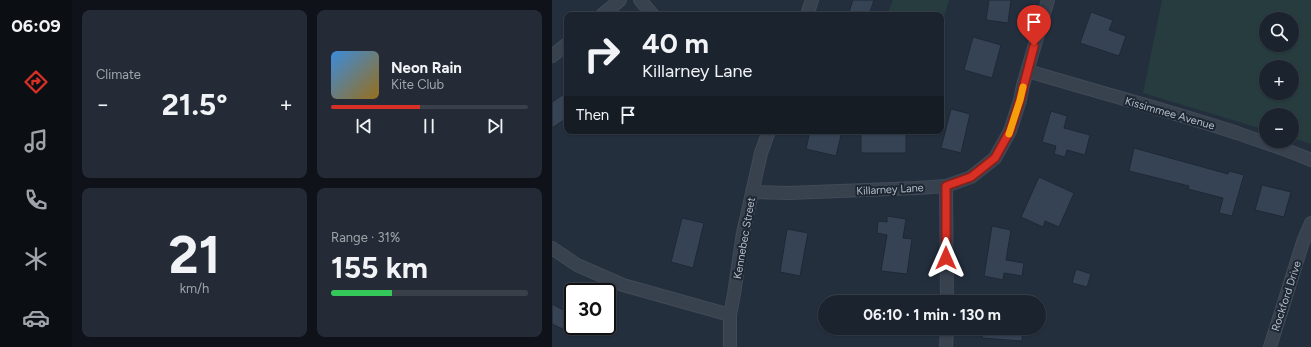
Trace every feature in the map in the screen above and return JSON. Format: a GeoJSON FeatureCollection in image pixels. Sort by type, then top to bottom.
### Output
{"type":"FeatureCollection","features":[{"type":"Feature","properties":{"kind":"street"},"geometry":{"type":"LineString","coordinates":[[606,12],[620,0]]}},
{"type":"Feature","properties":{"kind":"street"},"geometry":{"type":"LineString","coordinates":[[640,0],[650,12]]}},
{"type":"Feature","properties":{"kind":"street"},"geometry":{"type":"LineString","coordinates":[[808,12],[812,0]]}},
{"type":"Feature","properties":{"kind":"street","name":"Killarney Lane"},"geometry":{"type":"LineString","coordinates":[[752,192],[788,193],[917,188],[946,186],[971,177],[995,158],[1010,131],[1048,0]]}},
{"type":"Feature","properties":{"kind":"street"},"geometry":{"type":"LineString","coordinates":[[552,56],[564,46]]}},
{"type":"Feature","properties":{"kind":"street","name":"Kissimmee Avenue"},"geometry":{"type":"LineString","coordinates":[[1028,71],[1195,119],[1311,160]]}},
{"type":"Feature","properties":{"kind":"street","name":"Kennebec Street"},"geometry":{"type":"LineString","coordinates":[[730,347],[730,315],[743,233],[761,153],[768,134]]}},
{"type":"Feature","properties":{"kind":"street"},"geometry":{"type":"LineString","coordinates":[[946,186],[947,295]]}},
{"type":"Feature","properties":{"kind":"street","name":"Rockford Drive"},"geometry":{"type":"LineString","coordinates":[[1270,347],[1311,224]]}},
{"type":"Feature","properties":{"kind":"street"},"geometry":{"type":"LineString","coordinates":[[552,248],[577,265],[623,285],[730,315]]}},
{"type":"Feature","properties":{"kind":"street"},"geometry":{"type":"LineString","coordinates":[[946,347],[947,335]]}},
{"type":"Feature","properties":{"kind":"green space"},"geometry":{"type":"Polygon","coordinates":[[[893,0],[949,0],[944,16],[944,12],[888,12],[893,0]]]}},
{"type":"Feature","properties":{"kind":"green space"},"geometry":{"type":"Polygon","coordinates":[[[1162,0],[1311,0],[1311,144],[1299,140],[1299,108],[1259,108],[1259,128],[1143,93],[1162,0]]]}},
{"type":"Feature","properties":{"kind":"building"},"geometry":{"type":"Polygon","coordinates":[[[853,0],[874,0],[870,12],[849,12],[853,0]]]}},
{"type":"Feature","properties":{"kind":"building"},"geometry":{"type":"Polygon","coordinates":[[[989,0],[1011,0],[1008,23],[986,20],[989,0]]]}},
{"type":"Feature","properties":{"kind":"building"},"geometry":{"type":"Polygon","coordinates":[[[1091,12],[1113,20],[1109,30],[1126,36],[1119,56],[1080,43],[1091,12]]]}},
{"type":"Feature","properties":{"kind":"building"},"geometry":{"type":"Polygon","coordinates":[[[973,37],[1001,45],[992,78],[964,70],[973,37]]]}},
{"type":"Feature","properties":{"kind":"building"},"geometry":{"type":"Polygon","coordinates":[[[564,94],[564,120],[552,128],[552,102],[564,94]]]}},
{"type":"Feature","properties":{"kind":"building"},"geometry":{"type":"Polygon","coordinates":[[[951,109],[970,114],[961,153],[941,148],[951,109]]]}},
{"type":"Feature","properties":{"kind":"building"},"geometry":{"type":"Polygon","coordinates":[[[1051,111],[1067,116],[1064,128],[1090,135],[1085,155],[1067,150],[1065,157],[1054,154],[1056,146],[1042,142],[1051,111]]]}},
{"type":"Feature","properties":{"kind":"building"},"geometry":{"type":"Polygon","coordinates":[[[809,134],[841,134],[836,156],[806,149],[809,134]]]}},
{"type":"Feature","properties":{"kind":"building"},"geometry":{"type":"Polygon","coordinates":[[[861,134],[906,134],[906,153],[861,153],[861,134]]]}},
{"type":"Feature","properties":{"kind":"building"},"geometry":{"type":"Polygon","coordinates":[[[1134,148],[1228,174],[1229,171],[1244,175],[1232,216],[1219,213],[1223,198],[1188,189],[1189,186],[1129,171],[1134,148]]]}},
{"type":"Feature","properties":{"kind":"building"},"geometry":{"type":"Polygon","coordinates":[[[1039,177],[1074,193],[1059,227],[1045,221],[1043,227],[1021,217],[1039,177]]]}},
{"type":"Feature","properties":{"kind":"building"},"geometry":{"type":"Polygon","coordinates":[[[1262,185],[1291,192],[1284,217],[1255,210],[1262,185]]]}},
{"type":"Feature","properties":{"kind":"building"},"geometry":{"type":"Polygon","coordinates":[[[887,216],[906,219],[903,238],[912,239],[907,274],[881,271],[887,235],[877,233],[878,221],[887,222],[887,216]]]}},
{"type":"Feature","properties":{"kind":"building"},"geometry":{"type":"Polygon","coordinates":[[[682,218],[704,223],[693,268],[671,262],[682,218]]]}},
{"type":"Feature","properties":{"kind":"building"},"geometry":{"type":"Polygon","coordinates":[[[992,226],[1011,230],[1006,260],[1024,263],[1022,276],[1004,273],[1003,280],[984,276],[992,226]]]}},
{"type":"Feature","properties":{"kind":"building"},"geometry":{"type":"Polygon","coordinates":[[[787,229],[808,233],[800,276],[780,272],[787,229]]]}},
{"type":"Feature","properties":{"kind":"building"},"geometry":{"type":"Polygon","coordinates":[[[1076,269],[1091,274],[1087,287],[1072,283],[1076,269]]]}},
{"type":"Feature","properties":{"kind":"building"},"geometry":{"type":"Polygon","coordinates":[[[552,304],[564,310],[564,330],[552,324],[552,304]]]}},
{"type":"Feature","properties":{"kind":"building"},"geometry":{"type":"Polygon","coordinates":[[[982,335],[1022,335],[1022,341],[982,338],[982,335]]]}},
{"type":"Feature","properties":{"kind":"slow traffic"},"geometry":{"type":"LineString","coordinates":[[1009,134],[1023,87]]}},
{"type":"Feature","properties":{"kind":"route"},"geometry":{"type":"LineString","coordinates":[[946,258],[946,186],[971,177],[995,158],[1010,131],[1020,100],[1034,46]]}}]}
